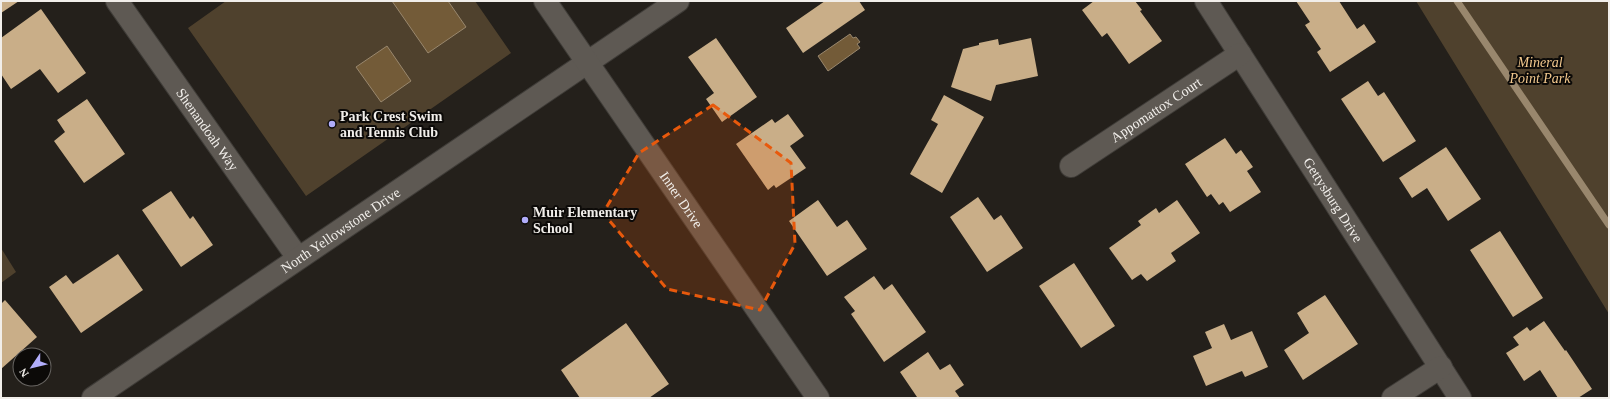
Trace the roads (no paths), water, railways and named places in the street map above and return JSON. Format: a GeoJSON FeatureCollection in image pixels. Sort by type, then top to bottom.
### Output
{"type":"FeatureCollection","features":[{"type":"Feature","properties":{"kind":"street","name":"Shenandoah Way"},"geometry":{"type":"LineString","coordinates":[[117,1],[298,258]]}},
{"type":"Feature","properties":{"kind":"street","name":"Inner Drive"},"geometry":{"type":"LineString","coordinates":[[545,1],[818,398]]}},
{"type":"Feature","properties":{"kind":"street","name":"North Yellowstone Drive"},"geometry":{"type":"LineString","coordinates":[[93,398],[678,1]]}},
{"type":"Feature","properties":{"kind":"street","name":"Gettysburg Drive"},"geometry":{"type":"LineString","coordinates":[[1206,1],[1460,398]]}},
{"type":"Feature","properties":{"kind":"street","name":"Appomattox Court"},"geometry":{"type":"LineString","coordinates":[[1071,166],[1240,54]]}},
{"type":"Feature","properties":{"kind":"street"},"geometry":{"type":"LineString","coordinates":[[1393,398],[1441,367]]}},
{"type":"Feature","properties":{"kind":"waterway"},"geometry":{"type":"LineString","coordinates":[[1457,1],[1609,225]]}},
{"type":"Feature","properties":{"kind":"place","name":"Park Crest Swim and Tennis Club"},"geometry":{"type":"Point","coordinates":[332,124]}},
{"type":"Feature","properties":{"kind":"place","name":"Muir Elementary School"},"geometry":{"type":"Point","coordinates":[525,220]}},
{"type":"Feature","properties":{"kind":"park label","name":"Mineral Point Park"},"geometry":{"type":"Point","coordinates":[1540,70]}}]}
